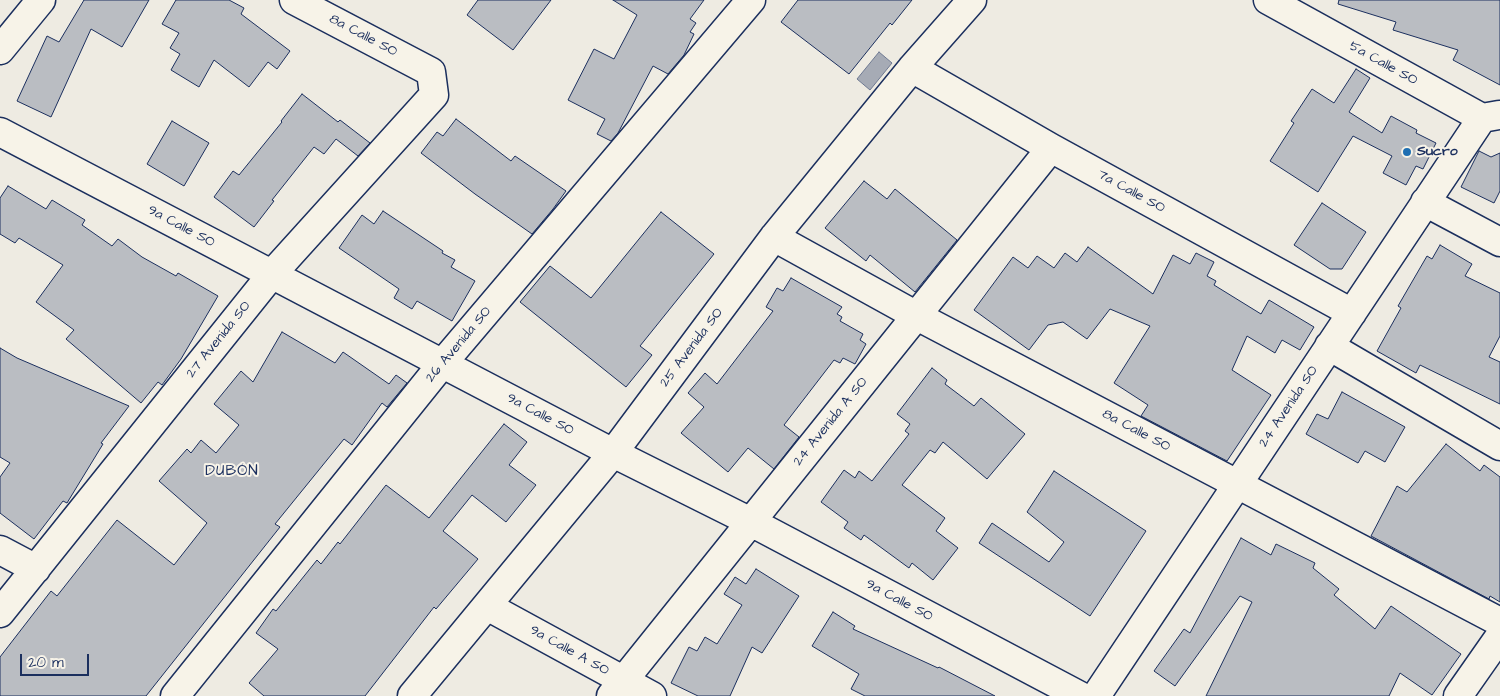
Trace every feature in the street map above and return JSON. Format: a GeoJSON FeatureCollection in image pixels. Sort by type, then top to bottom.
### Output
{"type":"FeatureCollection","features":[{"type":"Feature","properties":{"kind":"street"},"geometry":{"type":"LineString","coordinates":[[0,50],[41,0]]}},
{"type":"Feature","properties":{"kind":"street","name":"8a Calle SO"},"geometry":{"type":"LineString","coordinates":[[294,0],[431,72]]}},
{"type":"Feature","properties":{"kind":"street","name":"26 Avenida SO"},"geometry":{"type":"LineString","coordinates":[[175,696],[442,364],[751,0]]}},
{"type":"Feature","properties":{"kind":"street","name":"25 Avenida SO"},"geometry":{"type":"LineString","coordinates":[[412,696],[613,453],[774,237],[912,68],[972,0]]}},
{"type":"Feature","properties":{"kind":"street","name":"5a Calle SO"},"geometry":{"type":"LineString","coordinates":[[1268,0],[1300,8],[1491,116]]}},
{"type":"Feature","properties":{"kind":"street","name":"7a Calle SO"},"geometry":{"type":"LineString","coordinates":[[912,68],[1051,148],[1352,313]]}},
{"type":"Feature","properties":{"kind":"street","name":"27 Avenida SO"},"geometry":{"type":"LineString","coordinates":[[0,613],[272,274],[434,95],[431,72]]}},
{"type":"Feature","properties":{"kind":"street","name":"24 Avenida SO"},"geometry":{"type":"LineString","coordinates":[[1096,696],[1425,202],[1491,116]]}},
{"type":"Feature","properties":{"kind":"street","name":"9a Calle SO"},"geometry":{"type":"LineString","coordinates":[[0,132],[613,453],[751,522],[1080,696]]}},
{"type":"Feature","properties":{"kind":"street","name":"24 Avenida A SO"},"geometry":{"type":"LineString","coordinates":[[617,688],[1051,148]]}},
{"type":"Feature","properties":{"kind":"street"},"geometry":{"type":"LineString","coordinates":[[1425,202],[1500,242]]}},
{"type":"Feature","properties":{"kind":"street","name":"8a Calle SO"},"geometry":{"type":"LineString","coordinates":[[774,237],[917,316],[1500,622]]}},
{"type":"Feature","properties":{"kind":"street"},"geometry":{"type":"LineString","coordinates":[[1329,346],[1500,446]]}},
{"type":"Feature","properties":{"kind":"street"},"geometry":{"type":"LineString","coordinates":[[0,550],[36,569]]}},
{"type":"Feature","properties":{"kind":"street","name":"9a Calle A SO"},"geometry":{"type":"LineString","coordinates":[[487,606],[617,688],[652,696]]}},
{"type":"Feature","properties":{"kind":"street"},"geometry":{"type":"LineString","coordinates":[[1458,696],[1500,636]]}},
{"type":"Feature","properties":{"kind":"shaded area"},"geometry":{"type":"Polygon","coordinates":[[[879,52],[892,63],[870,90],[857,79],[879,52]]]}},
{"type":"Feature","properties":{"kind":"building"},"geometry":{"type":"Polygon","coordinates":[[[84,0],[149,0],[122,47],[91,29],[51,117],[17,101],[47,36],[59,42],[84,0]]]}},
{"type":"Feature","properties":{"kind":"building"},"geometry":{"type":"Polygon","coordinates":[[[176,0],[229,0],[244,8],[241,14],[290,51],[277,69],[268,62],[249,87],[214,60],[199,87],[171,70],[180,54],[170,48],[179,33],[162,24],[176,0]]]}},
{"type":"Feature","properties":{"kind":"building"},"geometry":{"type":"Polygon","coordinates":[[[478,0],[551,0],[513,50],[467,15],[478,0]]]}},
{"type":"Feature","properties":{"kind":"building"},"geometry":{"type":"Polygon","coordinates":[[[613,0],[704,0],[690,19],[696,23],[690,32],[694,34],[684,55],[668,74],[653,66],[618,133],[611,141],[597,134],[605,119],[568,100],[594,49],[614,59],[637,15],[613,0]]]}},
{"type":"Feature","properties":{"kind":"building"},"geometry":{"type":"Polygon","coordinates":[[[798,0],[912,0],[892,25],[890,23],[849,74],[781,22],[798,0]]]}},
{"type":"Feature","properties":{"kind":"building"},"geometry":{"type":"Polygon","coordinates":[[[1339,0],[1500,0],[1500,85],[1453,60],[1458,50],[1393,30],[1396,22],[1338,4],[1339,0]]]}},
{"type":"Feature","properties":{"kind":"building"},"geometry":{"type":"Polygon","coordinates":[[[1356,69],[1370,78],[1349,112],[1382,133],[1391,116],[1417,130],[1416,133],[1436,143],[1423,169],[1416,166],[1406,185],[1383,173],[1392,156],[1353,136],[1318,192],[1270,161],[1294,123],[1291,121],[1312,89],[1334,103],[1356,69]]]}},
{"type":"Feature","properties":{"kind":"building"},"geometry":{"type":"Polygon","coordinates":[[[302,94],[338,122],[340,120],[370,143],[358,156],[336,139],[324,154],[314,147],[272,200],[274,201],[254,227],[214,197],[233,171],[239,175],[302,94]]]}},
{"type":"Feature","properties":{"kind":"building"},"geometry":{"type":"Polygon","coordinates":[[[456,119],[511,161],[515,156],[566,191],[532,234],[421,153],[437,132],[443,136],[456,119]]]}},
{"type":"Feature","properties":{"kind":"building"},"geometry":{"type":"Polygon","coordinates":[[[172,121],[209,143],[184,186],[147,164],[172,121]]]}},
{"type":"Feature","properties":{"kind":"building"},"geometry":{"type":"Polygon","coordinates":[[[1479,151],[1491,157],[1500,153],[1500,191],[1494,203],[1461,187],[1479,151]]]}},
{"type":"Feature","properties":{"kind":"building"},"geometry":{"type":"Polygon","coordinates":[[[864,181],[887,199],[895,189],[957,240],[915,292],[870,255],[866,261],[825,228],[864,181]]]}},
{"type":"Feature","properties":{"kind":"building"},"geometry":{"type":"Polygon","coordinates":[[[8,186],[46,209],[52,200],[85,220],[82,225],[112,246],[118,239],[142,257],[176,276],[178,273],[218,296],[181,359],[162,385],[158,382],[141,403],[66,339],[74,330],[36,302],[63,265],[19,238],[15,243],[0,234],[0,198],[8,186]]]}},
{"type":"Feature","properties":{"kind":"building"},"geometry":{"type":"Polygon","coordinates":[[[1322,203],[1366,232],[1342,269],[1330,269],[1294,245],[1322,203]]]}},
{"type":"Feature","properties":{"kind":"building"},"geometry":{"type":"Polygon","coordinates":[[[383,211],[443,251],[442,253],[455,260],[451,267],[475,281],[452,321],[417,301],[412,309],[394,298],[399,289],[339,248],[362,215],[374,224],[383,211]]]}},
{"type":"Feature","properties":{"kind":"building"},"geometry":{"type":"Polygon","coordinates":[[[661,212],[714,254],[640,346],[652,355],[626,387],[520,302],[550,266],[591,298],[661,212]]]}},
{"type":"Feature","properties":{"kind":"building"},"geometry":{"type":"Polygon","coordinates":[[[1440,245],[1472,264],[1465,276],[1500,293],[1500,336],[1489,357],[1500,362],[1500,404],[1420,365],[1416,373],[1377,351],[1401,308],[1398,306],[1427,256],[1432,259],[1440,245]]]}},
{"type":"Feature","properties":{"kind":"building"},"geometry":{"type":"Polygon","coordinates":[[[1088,247],[1153,294],[1173,255],[1190,264],[1196,253],[1214,262],[1207,276],[1216,281],[1214,285],[1261,314],[1269,300],[1314,327],[1300,350],[1282,340],[1275,353],[1247,336],[1232,370],[1271,395],[1227,461],[1141,416],[1148,405],[1114,383],[1150,326],[1110,309],[1087,339],[1063,322],[1048,325],[1029,350],[974,310],[1013,257],[1028,268],[1037,256],[1054,268],[1065,253],[1077,262],[1088,247]]]}},
{"type":"Feature","properties":{"kind":"building"},"geometry":{"type":"Polygon","coordinates":[[[791,278],[842,307],[837,314],[842,317],[840,321],[863,334],[860,340],[866,344],[855,364],[843,358],[840,363],[834,360],[784,425],[799,437],[774,469],[748,448],[728,472],[681,433],[704,407],[688,393],[705,373],[717,384],[773,311],[766,307],[777,288],[783,291],[791,278]]]}},
{"type":"Feature","properties":{"kind":"building"},"geometry":{"type":"Polygon","coordinates":[[[282,332],[335,363],[343,352],[389,384],[396,375],[407,383],[387,407],[382,403],[352,445],[344,439],[275,524],[280,527],[146,696],[0,696],[0,657],[51,591],[57,596],[117,520],[174,565],[207,523],[159,481],[187,449],[191,453],[201,440],[216,453],[239,425],[214,404],[241,371],[253,382],[282,332]]]}},
{"type":"Feature","properties":{"kind":"building"},"geometry":{"type":"Polygon","coordinates":[[[0,348],[17,358],[129,406],[101,443],[103,444],[67,503],[63,501],[34,539],[0,513],[0,477],[10,463],[0,457],[0,348]]]}},
{"type":"Feature","properties":{"kind":"building"},"geometry":{"type":"Polygon","coordinates":[[[932,368],[947,380],[945,384],[974,406],[981,398],[1025,434],[987,479],[943,442],[935,453],[930,450],[902,485],[945,518],[936,531],[958,548],[933,580],[912,563],[909,568],[864,535],[861,540],[844,528],[848,522],[821,502],[844,470],[855,478],[859,471],[872,481],[909,434],[905,431],[910,424],[897,414],[932,368]]]}},
{"type":"Feature","properties":{"kind":"building"},"geometry":{"type":"Polygon","coordinates":[[[1342,392],[1405,427],[1385,462],[1365,451],[1358,463],[1306,434],[1317,414],[1328,419],[1342,392]]]}},
{"type":"Feature","properties":{"kind":"building"},"geometry":{"type":"Polygon","coordinates":[[[504,424],[527,442],[509,465],[536,485],[506,522],[472,495],[443,531],[478,559],[436,609],[434,607],[365,696],[264,696],[249,683],[278,649],[256,633],[273,609],[276,611],[317,560],[321,564],[338,542],[340,544],[386,485],[429,518],[504,424]]]}},
{"type":"Feature","properties":{"kind":"building"},"geometry":{"type":"Polygon","coordinates":[[[1446,444],[1480,471],[1484,465],[1500,477],[1500,602],[1490,596],[1489,599],[1371,536],[1397,486],[1407,492],[1446,444]]]}},
{"type":"Feature","properties":{"kind":"building"},"geometry":{"type":"Polygon","coordinates":[[[1054,471],[1146,531],[1090,616],[979,543],[992,523],[1049,562],[1064,542],[1027,512],[1054,471]]]}},
{"type":"Feature","properties":{"kind":"building"},"geometry":{"type":"Polygon","coordinates":[[[1241,538],[1271,555],[1276,544],[1315,563],[1313,568],[1339,589],[1334,595],[1375,629],[1391,606],[1461,654],[1432,695],[1400,673],[1389,696],[1206,696],[1252,602],[1240,596],[1175,686],[1154,671],[1184,629],[1190,633],[1241,538]]]}},
{"type":"Feature","properties":{"kind":"building"},"geometry":{"type":"Polygon","coordinates":[[[756,569],[799,596],[762,653],[752,647],[730,696],[698,696],[671,683],[689,647],[697,651],[705,637],[717,644],[742,605],[724,594],[735,577],[746,584],[756,569]]]}},
{"type":"Feature","properties":{"kind":"building"},"geometry":{"type":"Polygon","coordinates":[[[833,612],[855,626],[853,629],[939,667],[995,696],[865,696],[851,689],[859,674],[812,646],[833,612]]]}},
{"type":"Feature","properties":{"kind":"place","name":"Sucro"},"geometry":{"type":"Point","coordinates":[1407,152]}},
{"type":"Feature","properties":{"kind":"district","name":"DUBÓN"},"geometry":{"type":"Point","coordinates":[232,472]}}]}
